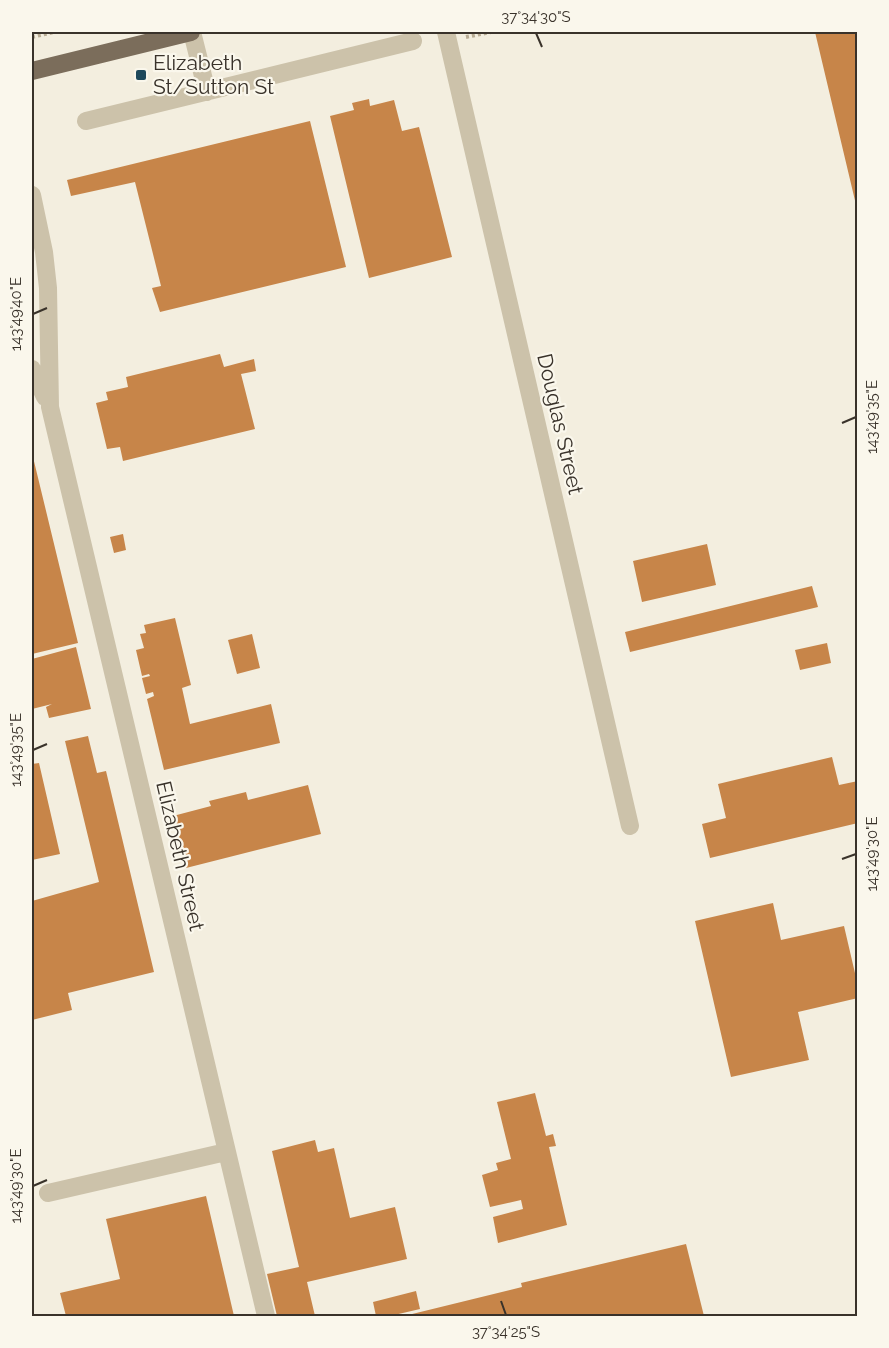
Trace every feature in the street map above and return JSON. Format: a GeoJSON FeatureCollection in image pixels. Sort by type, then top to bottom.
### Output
{"type":"FeatureCollection","features":[{"type":"Feature","properties":{"kind":"main road"},"geometry":{"type":"LineString","coordinates":[[32,71],[192,32]]}},
{"type":"Feature","properties":{"kind":"street"},"geometry":{"type":"LineString","coordinates":[[192,32],[207,92]]}},
{"type":"Feature","properties":{"kind":"street","name":"Douglas Street"},"geometry":{"type":"LineString","coordinates":[[446,32],[630,826]]}},
{"type":"Feature","properties":{"kind":"street"},"geometry":{"type":"LineString","coordinates":[[86,120],[413,41]]}},
{"type":"Feature","properties":{"kind":"street","name":"Elizabeth Street"},"geometry":{"type":"LineString","coordinates":[[32,195],[44,252],[48,288],[50,407]]}},
{"type":"Feature","properties":{"kind":"street","name":"Elizabeth Street"},"geometry":{"type":"LineString","coordinates":[[32,369],[50,407],[266,1317]]}},
{"type":"Feature","properties":{"kind":"street"},"geometry":{"type":"LineString","coordinates":[[48,1193],[226,1152]]}},
{"type":"Feature","properties":{"kind":"path"},"geometry":{"type":"LineString","coordinates":[[32,37],[54,32]]}},
{"type":"Feature","properties":{"kind":"building"},"geometry":{"type":"Polygon","coordinates":[[[815,32],[857,32],[858,209],[857,209],[815,32]]]}},
{"type":"Feature","properties":{"kind":"building"},"geometry":{"type":"Polygon","coordinates":[[[369,99],[370,106],[394,100],[402,131],[419,127],[452,257],[369,278],[330,116],[354,110],[352,103],[369,99]]]}},
{"type":"Feature","properties":{"kind":"building"},"geometry":{"type":"Polygon","coordinates":[[[310,121],[346,267],[160,312],[152,288],[161,286],[135,182],[71,196],[67,180],[310,121]]]}},
{"type":"Feature","properties":{"kind":"building"},"geometry":{"type":"Polygon","coordinates":[[[220,354],[224,367],[254,359],[256,371],[241,374],[255,429],[123,461],[120,447],[107,449],[96,403],[108,400],[106,392],[128,387],[126,377],[220,354]]]}},
{"type":"Feature","properties":{"kind":"building"},"geometry":{"type":"Polygon","coordinates":[[[32,453],[78,643],[32,654],[32,453]]]}},
{"type":"Feature","properties":{"kind":"building"},"geometry":{"type":"Polygon","coordinates":[[[123,534],[126,550],[114,553],[110,537],[123,534]]]}},
{"type":"Feature","properties":{"kind":"building"},"geometry":{"type":"Polygon","coordinates":[[[707,544],[716,585],[642,602],[633,561],[707,544]]]}},
{"type":"Feature","properties":{"kind":"building"},"geometry":{"type":"Polygon","coordinates":[[[812,586],[818,607],[630,652],[625,632],[812,586]]]}},
{"type":"Feature","properties":{"kind":"building"},"geometry":{"type":"Polygon","coordinates":[[[175,618],[191,685],[182,688],[190,724],[271,704],[280,743],[164,770],[147,699],[154,696],[153,692],[146,694],[142,678],[150,676],[149,674],[142,676],[136,650],[144,648],[140,634],[146,633],[144,625],[175,618]]]}},
{"type":"Feature","properties":{"kind":"building"},"geometry":{"type":"Polygon","coordinates":[[[252,634],[260,668],[237,674],[228,640],[252,634]]]}},
{"type":"Feature","properties":{"kind":"building"},"geometry":{"type":"Polygon","coordinates":[[[827,643],[831,663],[800,670],[795,650],[827,643]]]}},
{"type":"Feature","properties":{"kind":"building"},"geometry":{"type":"Polygon","coordinates":[[[76,647],[91,709],[49,718],[46,707],[52,704],[32,709],[32,659],[76,647]]]}},
{"type":"Feature","properties":{"kind":"building"},"geometry":{"type":"Polygon","coordinates":[[[88,736],[97,773],[106,771],[154,972],[68,993],[72,1010],[32,1020],[32,901],[99,882],[65,741],[88,736]]]}},
{"type":"Feature","properties":{"kind":"building"},"geometry":{"type":"Polygon","coordinates":[[[832,757],[839,785],[858,781],[858,823],[710,858],[702,824],[726,818],[718,784],[832,757]]]}},
{"type":"Feature","properties":{"kind":"building"},"geometry":{"type":"Polygon","coordinates":[[[39,763],[60,854],[32,860],[32,764],[39,763]]]}},
{"type":"Feature","properties":{"kind":"building"},"geometry":{"type":"Polygon","coordinates":[[[308,785],[321,834],[186,868],[173,816],[211,806],[209,801],[246,792],[248,800],[308,785]]]}},
{"type":"Feature","properties":{"kind":"building"},"geometry":{"type":"Polygon","coordinates":[[[773,903],[781,940],[844,926],[858,986],[858,998],[798,1012],[809,1060],[731,1077],[695,921],[773,903]]]}},
{"type":"Feature","properties":{"kind":"building"},"geometry":{"type":"Polygon","coordinates":[[[535,1093],[546,1136],[553,1134],[556,1146],[549,1147],[567,1225],[498,1243],[493,1217],[523,1209],[521,1200],[490,1207],[482,1175],[498,1170],[496,1163],[511,1159],[497,1102],[535,1093]]]}},
{"type":"Feature","properties":{"kind":"building"},"geometry":{"type":"Polygon","coordinates":[[[315,1140],[318,1152],[334,1148],[350,1218],[395,1207],[407,1259],[307,1282],[315,1316],[277,1316],[267,1274],[299,1267],[272,1151],[315,1140]]]}},
{"type":"Feature","properties":{"kind":"building"},"geometry":{"type":"Polygon","coordinates":[[[206,1196],[234,1316],[66,1316],[60,1293],[120,1279],[106,1219],[206,1196]]]}},
{"type":"Feature","properties":{"kind":"building"},"geometry":{"type":"Polygon","coordinates":[[[686,1244],[704,1316],[404,1316],[522,1287],[521,1283],[686,1244]]]}},
{"type":"Feature","properties":{"kind":"building"},"geometry":{"type":"Polygon","coordinates":[[[416,1291],[420,1309],[390,1316],[376,1316],[373,1302],[416,1291]]]}},
{"type":"Feature","properties":{"kind":"place","name":"Elizabeth St/Sutton St"},"geometry":{"type":"Point","coordinates":[141,75]}}]}
